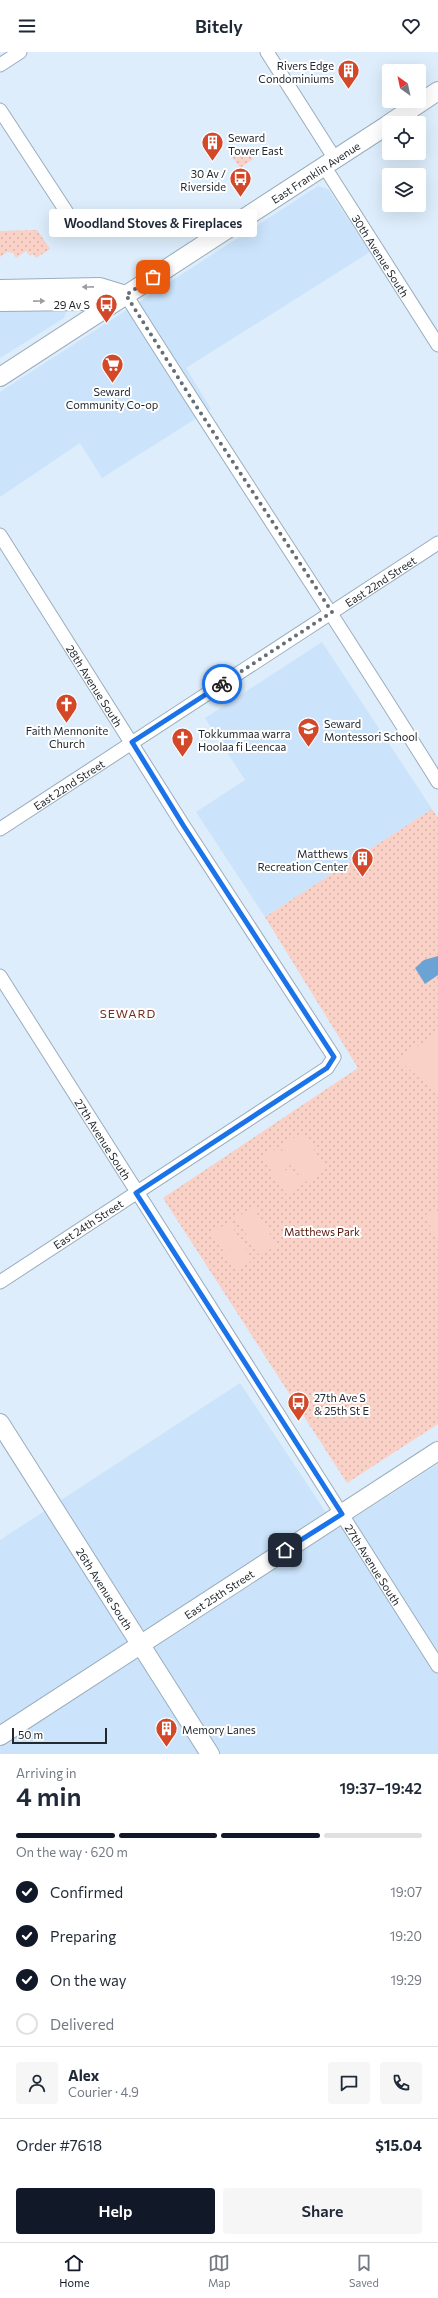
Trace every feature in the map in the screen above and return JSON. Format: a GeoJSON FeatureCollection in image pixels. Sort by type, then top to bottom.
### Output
{"type":"FeatureCollection","features":[{"type":"Feature","properties":{"kind":"street"},"geometry":{"type":"LineString","coordinates":[[0,65],[20,52]]}},
{"type":"Feature","properties":{"kind":"street","name":"30th Avenue South"},"geometry":{"type":"LineString","coordinates":[[267,52],[330,163],[438,345]]}},
{"type":"Feature","properties":{"kind":"street","name":"East Franklin Avenue"},"geometry":{"type":"LineString","coordinates":[[400,116],[438,91]]}},
{"type":"Feature","properties":{"kind":"street"},"geometry":{"type":"LineString","coordinates":[[0,110],[66,211]]}},
{"type":"Feature","properties":{"kind":"street","name":"East Franklin Avenue"},"geometry":{"type":"LineString","coordinates":[[0,377],[382,128]]}},
{"type":"Feature","properties":{"kind":"street"},"geometry":{"type":"LineString","coordinates":[[0,289],[100,287],[126,295],[202,416],[332,612],[438,782]]}},
{"type":"Feature","properties":{"kind":"street"},"geometry":{"type":"LineString","coordinates":[[0,302],[84,301],[126,295]]}},
{"type":"Feature","properties":{"kind":"street","name":"28th Avenue South"},"geometry":{"type":"LineString","coordinates":[[0,535],[183,825],[334,1057]]}},
{"type":"Feature","properties":{"kind":"street","name":"East 22nd Street"},"geometry":{"type":"LineString","coordinates":[[0,829],[438,543]]}},
{"type":"Feature","properties":{"kind":"street","name":"27th Avenue South"},"geometry":{"type":"LineString","coordinates":[[0,976],[136,1193],[438,1666]]}},
{"type":"Feature","properties":{"kind":"street","name":"East 24th Street"},"geometry":{"type":"LineString","coordinates":[[0,1282],[327,1068],[334,1057]]}},
{"type":"Feature","properties":{"kind":"street","name":"26th Avenue South"},"geometry":{"type":"LineString","coordinates":[[0,1423],[210,1754]]}},
{"type":"Feature","properties":{"kind":"street","name":"East 25th Street"},"geometry":{"type":"LineString","coordinates":[[0,1736],[438,1451]]}},
{"type":"Feature","properties":{"kind":"shaded area"},"geometry":{"type":"Polygon","coordinates":[[[318,186],[328,189],[370,252],[186,368],[211,409],[102,478],[80,443],[0,497],[0,392],[318,186]]]}},
{"type":"Feature","properties":{"kind":"shaded area"},"geometry":{"type":"Polygon","coordinates":[[[63,306],[67,311],[64,318],[0,358],[0,307],[63,306]]]}},
{"type":"Feature","properties":{"kind":"shaded area","name":"Seward Montessori School"},"geometry":{"type":"Polygon","coordinates":[[[322,642],[432,809],[265,917],[196,812],[245,780],[205,718],[322,642]]]}},
{"type":"Feature","properties":{"kind":"shaded area"},"geometry":{"type":"Polygon","coordinates":[[[240,1383],[337,1529],[438,1464],[438,1754],[0,1754],[0,1540],[240,1383]]]}},
{"type":"Feature","properties":{"kind":"green space"},"geometry":{"type":"Polygon","coordinates":[[[245,146],[253,159],[240,168],[231,155],[245,146]]]}},
{"type":"Feature","properties":{"kind":"green space"},"geometry":{"type":"Polygon","coordinates":[[[37,230],[50,249],[36,258],[33,254],[30,256],[26,251],[16,258],[13,253],[7,252],[0,257],[0,231],[37,230]]]}},
{"type":"Feature","properties":{"kind":"green space","name":"Matthews Park"},"geometry":{"type":"Polygon","coordinates":[[[432,809],[438,818],[438,1424],[347,1483],[163,1198],[358,1068],[265,917],[432,809]]]}},
{"type":"Feature","properties":{"kind":"green space"},"geometry":{"type":"Polygon","coordinates":[[[438,1033],[438,1094],[397,1059],[438,1033]]]}},
{"type":"Feature","properties":{"kind":"green space"},"geometry":{"type":"Polygon","coordinates":[[[303,1132],[326,1169],[304,1183],[280,1147],[303,1132]]]}},
{"type":"Feature","properties":{"kind":"green space"},"geometry":{"type":"Polygon","coordinates":[[[278,1147],[290,1166],[274,1176],[263,1157],[278,1147]]]}},
{"type":"Feature","properties":{"kind":"green space"},"geometry":{"type":"Polygon","coordinates":[[[291,1167],[302,1185],[287,1195],[275,1177],[291,1167]]]}},
{"type":"Feature","properties":{"kind":"green space"},"geometry":{"type":"Polygon","coordinates":[[[253,1207],[277,1245],[260,1256],[236,1218],[253,1207]]]}},
{"type":"Feature","properties":{"kind":"green space"},"geometry":{"type":"Polygon","coordinates":[[[438,1212],[438,1240],[424,1215],[438,1212]]]}},
{"type":"Feature","properties":{"kind":"green space"},"geometry":{"type":"Polygon","coordinates":[[[229,1222],[253,1260],[236,1271],[212,1233],[229,1222]]]}},
{"type":"Feature","properties":{"kind":"water"},"geometry":{"type":"Polygon","coordinates":[[[438,956],[438,975],[425,984],[415,968],[424,960],[438,956]]]}},
{"type":"Feature","properties":{"kind":"way so far"},"geometry":{"type":"LineString","coordinates":[[153,277],[126,295],[198,409],[332,612],[222,684]]}},
{"type":"Feature","properties":{"kind":"place","name":"Rivers Edge Condominiums"},"geometry":{"type":"Point","coordinates":[349,90]}},
{"type":"Feature","properties":{"kind":"place","name":"Seward Tower East"},"geometry":{"type":"Point","coordinates":[213,162]}},
{"type":"Feature","properties":{"kind":"place","name":"30 Av / Riverside"},"geometry":{"type":"Point","coordinates":[241,198]}},
{"type":"Feature","properties":{"kind":"place","name":"Woodland Stoves & Fireplaces"},"geometry":{"type":"Point","coordinates":[153,277]}},
{"type":"Feature","properties":{"kind":"place","name":"29 Av S"},"geometry":{"type":"Point","coordinates":[106,324]}},
{"type":"Feature","properties":{"kind":"place","name":"Seward Community Co-op"},"geometry":{"type":"Point","coordinates":[112,384]}},
{"type":"Feature","properties":{"kind":"place","name":"Faith Mennonite Church"},"geometry":{"type":"Point","coordinates":[67,724]}},
{"type":"Feature","properties":{"kind":"place","name":"Seward Montessori School"},"geometry":{"type":"Point","coordinates":[309,748]}},
{"type":"Feature","properties":{"kind":"place","name":"Tokkummaa warra Hoolaa fi Leencaa"},"geometry":{"type":"Point","coordinates":[183,758]}},
{"type":"Feature","properties":{"kind":"place","name":"Matthews Recreation Center"},"geometry":{"type":"Point","coordinates":[363,878]}},
{"type":"Feature","properties":{"kind":"place","name":"27th Ave S & 25th St E"},"geometry":{"type":"Point","coordinates":[298,1422]}},
{"type":"Feature","properties":{"kind":"place","name":"Memory Lanes"},"geometry":{"type":"Point","coordinates":[166,1748]}},
{"type":"Feature","properties":{"kind":"district","name":"SEWARD"},"geometry":{"type":"Point","coordinates":[128,1013]}},
{"type":"Feature","properties":{"kind":"route"},"geometry":{"type":"LineString","coordinates":[[222,684],[132,742],[252,933],[334,1057],[327,1068],[136,1193],[192,1277],[342,1514],[285,1550]]}}]}
